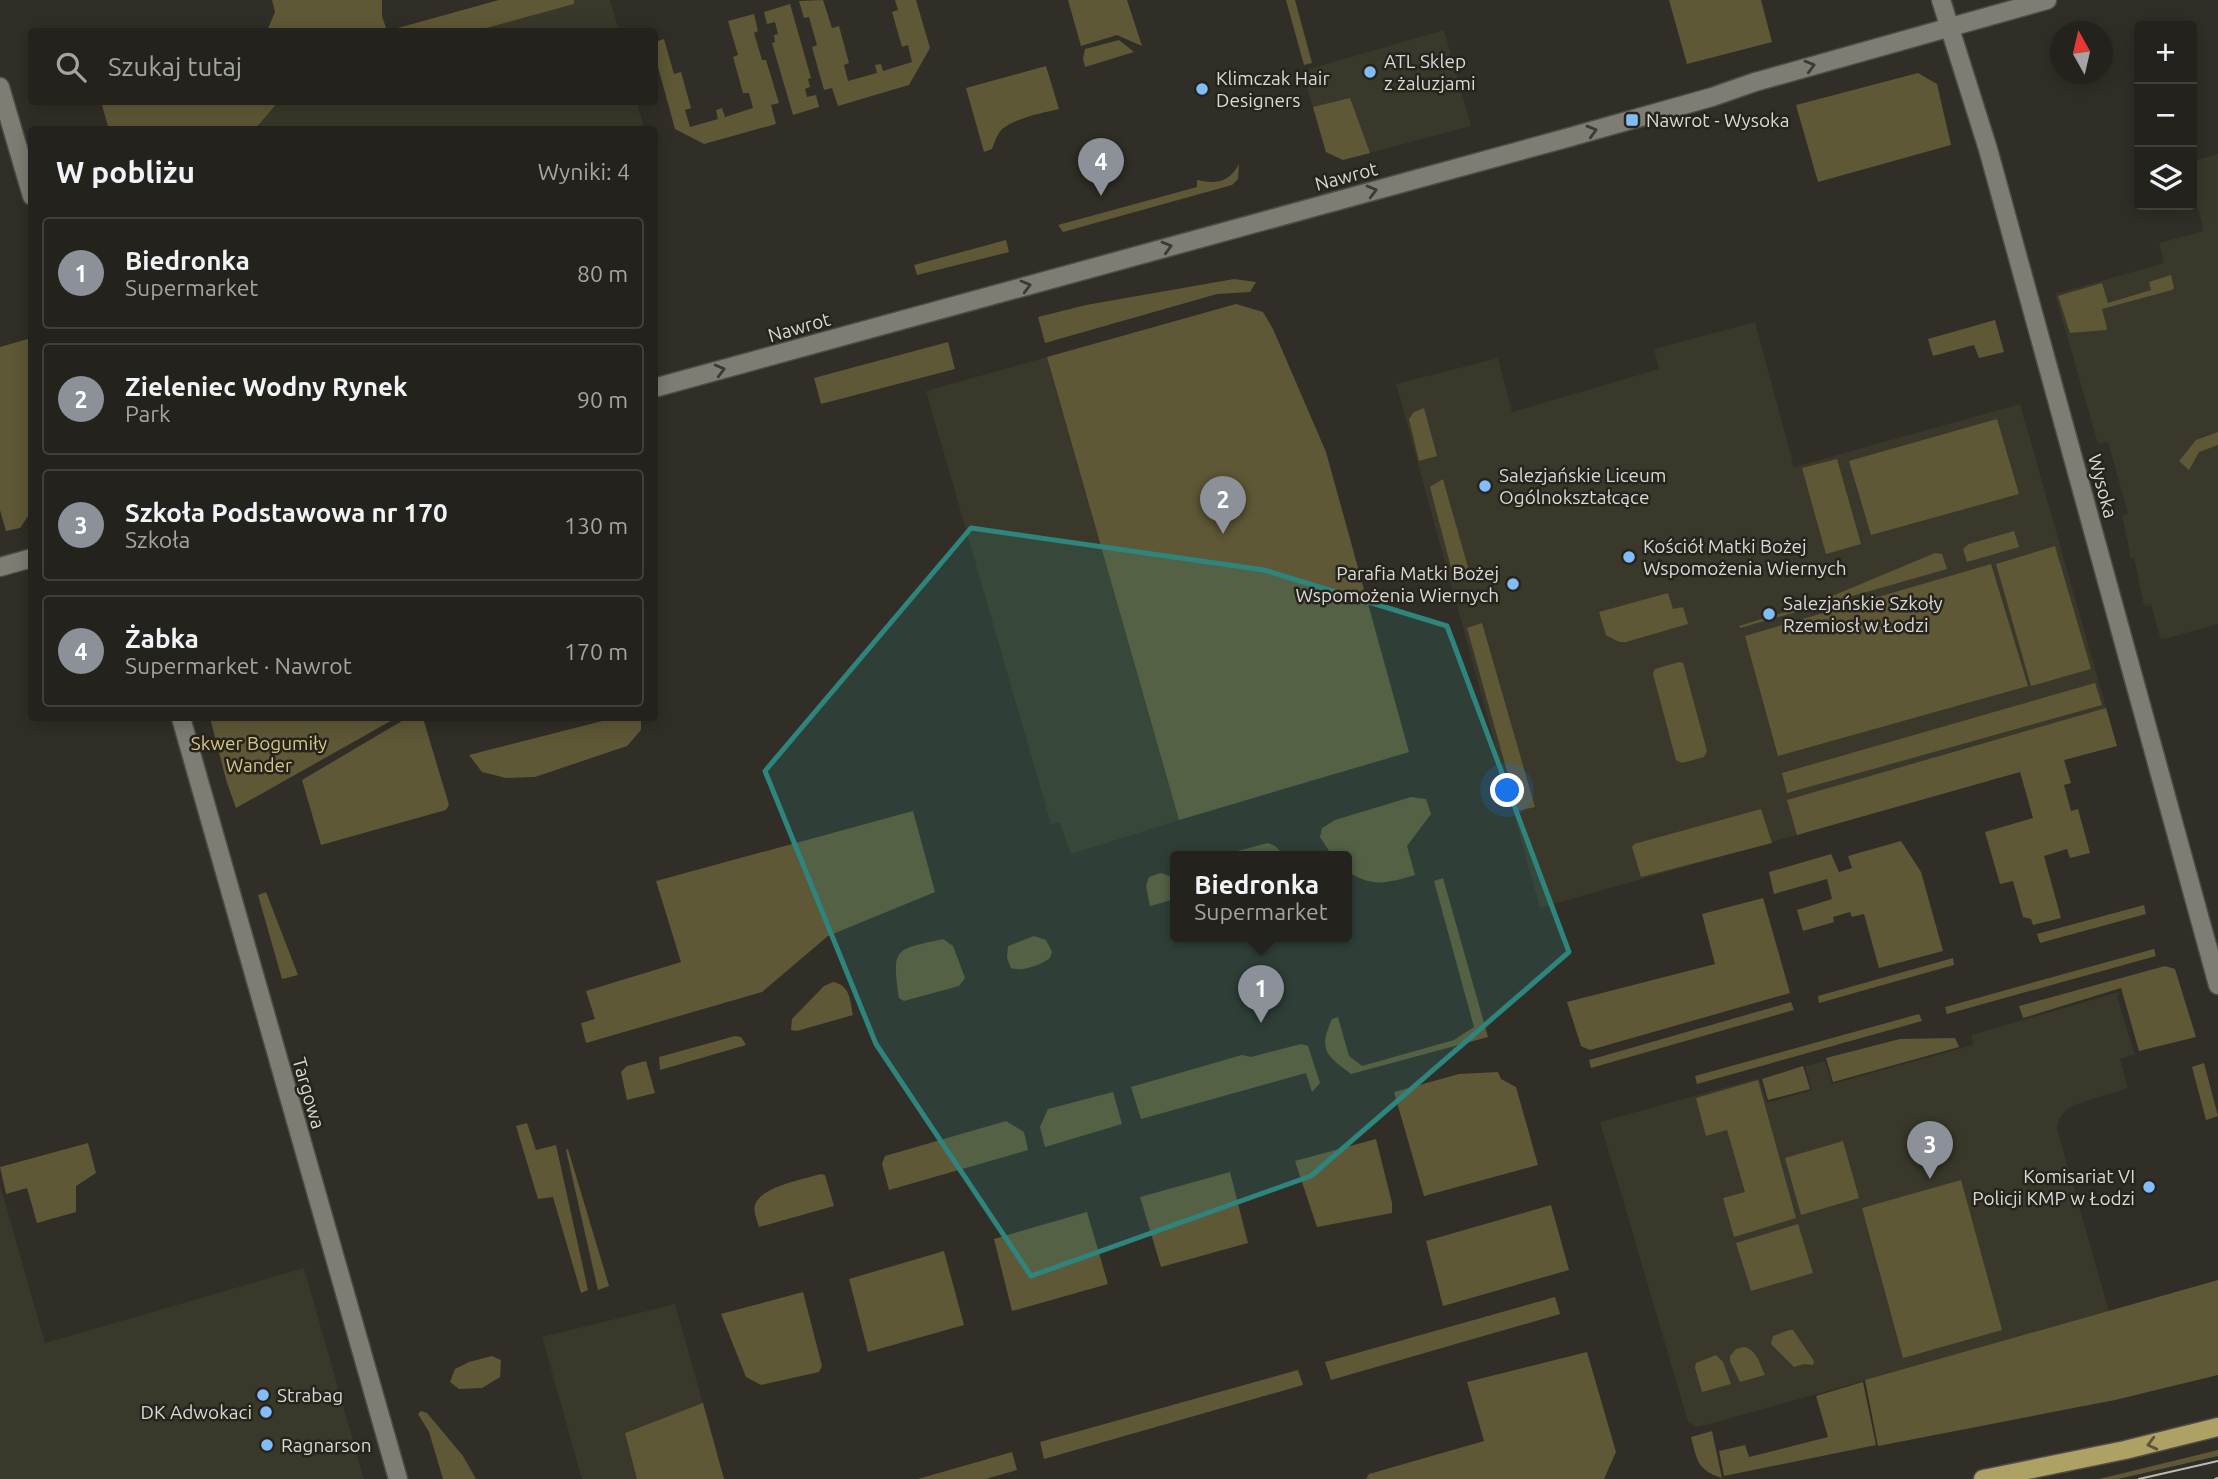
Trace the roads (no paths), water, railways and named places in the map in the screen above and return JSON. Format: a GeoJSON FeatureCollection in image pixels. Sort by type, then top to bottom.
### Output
{"type":"FeatureCollection","features":[{"type":"Feature","properties":{"kind":"main road"},"geometry":{"type":"LineString","coordinates":[[1983,1479],[2126,1450],[2218,1427]]}},
{"type":"Feature","properties":{"kind":"street","name":"Wysoka"},"geometry":{"type":"LineString","coordinates":[[1941,0],[1984,137],[2218,985]]}},
{"type":"Feature","properties":{"kind":"street","name":"Nawrot"},"geometry":{"type":"LineString","coordinates":[[658,387],[1586,133],[2047,0]]}},
{"type":"Feature","properties":{"kind":"street"},"geometry":{"type":"LineString","coordinates":[[0,87],[28,182]]}},
{"type":"Feature","properties":{"kind":"street"},"geometry":{"type":"LineString","coordinates":[[0,567],[28,559]]}},
{"type":"Feature","properties":{"kind":"street","name":"Targowa"},"geometry":{"type":"LineString","coordinates":[[182,721],[398,1479]]}},
{"type":"Feature","properties":{"kind":"tram line"},"geometry":{"type":"LineString","coordinates":[[2139,1479],[2218,1461]]}},
{"type":"Feature","properties":{"kind":"place","name":"ATL Sklep z żaluzjami"},"geometry":{"type":"Point","coordinates":[1370,72]}},
{"type":"Feature","properties":{"kind":"place","name":"Klimczak Hair Designers"},"geometry":{"type":"Point","coordinates":[1202,89]}},
{"type":"Feature","properties":{"kind":"place","name":"Nawrot - Wysoka"},"geometry":{"type":"Point","coordinates":[1632,120]}},
{"type":"Feature","properties":{"kind":"place","name":"Żabka"},"geometry":{"type":"Point","coordinates":[1101,196]}},
{"type":"Feature","properties":{"kind":"place","name":"Salezjańskie Liceum Ogólnokształcące"},"geometry":{"type":"Point","coordinates":[1485,486]}},
{"type":"Feature","properties":{"kind":"place","name":"Zieleniec Wodny Rynek"},"geometry":{"type":"Point","coordinates":[1223,534]}},
{"type":"Feature","properties":{"kind":"place","name":"Kościół Matki Bożej Wspomożenia Wiernych"},"geometry":{"type":"Point","coordinates":[1629,557]}},
{"type":"Feature","properties":{"kind":"place","name":"Parafia Matki Bożej Wspomożenia Wiernych"},"geometry":{"type":"Point","coordinates":[1513,584]}},
{"type":"Feature","properties":{"kind":"place","name":"Salezjańskie Szkoły Rzemiosł w Łodzi"},"geometry":{"type":"Point","coordinates":[1769,614]}},
{"type":"Feature","properties":{"kind":"place","name":"Biedronka"},"geometry":{"type":"Point","coordinates":[1261,1023]}},
{"type":"Feature","properties":{"kind":"place","name":"Szkoła Podstawowa nr 170"},"geometry":{"type":"Point","coordinates":[1930,1179]}},
{"type":"Feature","properties":{"kind":"place","name":"Komisariat VI Policji KMP w Łodzi"},"geometry":{"type":"Point","coordinates":[2149,1187]}},
{"type":"Feature","properties":{"kind":"place","name":"Strabag"},"geometry":{"type":"Point","coordinates":[263,1395]}},
{"type":"Feature","properties":{"kind":"place","name":"DK Adwokaci"},"geometry":{"type":"Point","coordinates":[266,1412]}},
{"type":"Feature","properties":{"kind":"place","name":"Ragnarson"},"geometry":{"type":"Point","coordinates":[267,1445]}},
{"type":"Feature","properties":{"kind":"park label","name":"Skwer Bogumiły Wander"},"geometry":{"type":"Point","coordinates":[259,754]}}]}
